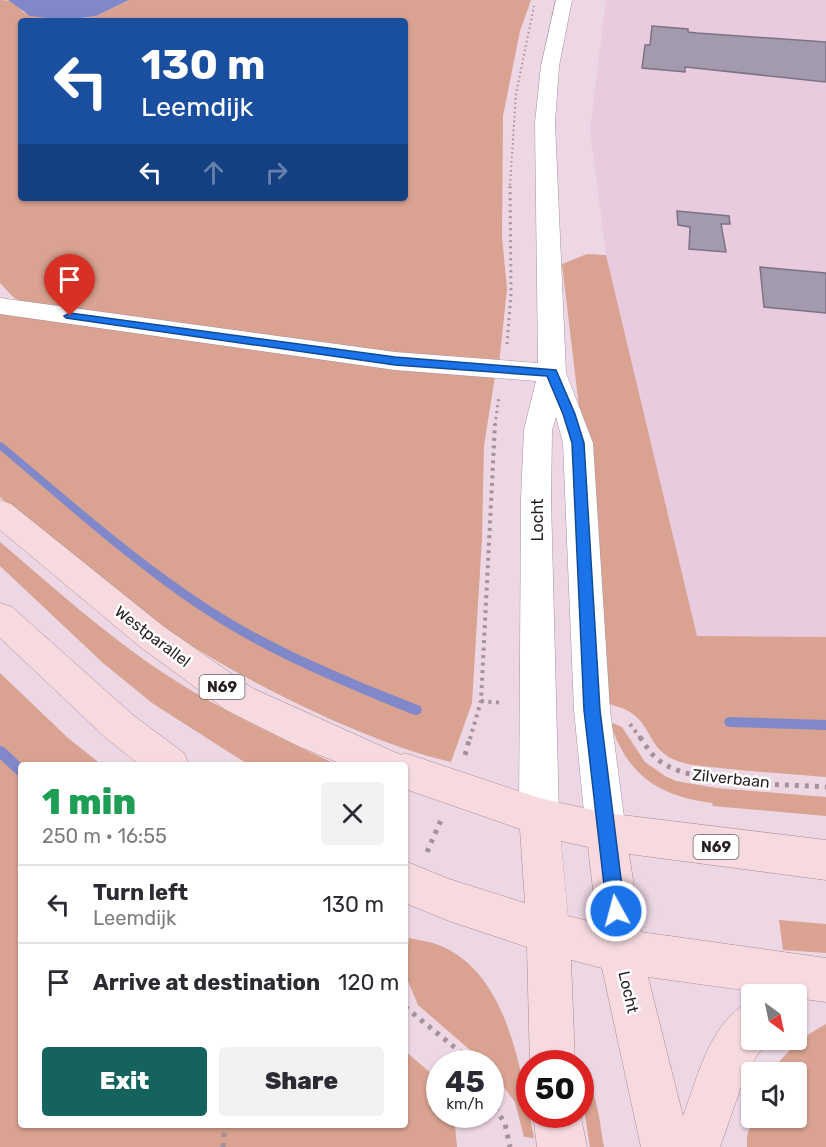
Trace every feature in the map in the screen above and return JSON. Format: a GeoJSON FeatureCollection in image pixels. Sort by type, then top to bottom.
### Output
{"type":"FeatureCollection","features":[{"type":"Feature","properties":{"kind":"main road","name":"Westparallel"},"geometry":{"type":"LineString","coordinates":[[0,512],[151,636],[239,699],[309,733],[380,762]]}},
{"type":"Feature","properties":{"kind":"main road"},"geometry":{"type":"LineString","coordinates":[[0,617],[120,727],[166,762]]}},
{"type":"Feature","properties":{"kind":"main road","name":"N69"},"geometry":{"type":"LineString","coordinates":[[408,772],[539,817],[606,832],[826,860]]}},
{"type":"Feature","properties":{"kind":"main road","name":"Locht"},"geometry":{"type":"LineString","coordinates":[[539,817],[548,933],[552,1050]]}},
{"type":"Feature","properties":{"kind":"main road","name":"Locht"},"geometry":{"type":"LineString","coordinates":[[606,832],[625,974],[666,1147]]}},
{"type":"Feature","properties":{"kind":"main road"},"geometry":{"type":"LineString","coordinates":[[408,883],[448,900],[548,933],[621,951],[806,984]]}},
{"type":"Feature","properties":{"kind":"main road"},"geometry":{"type":"LineString","coordinates":[[695,1147],[729,1056],[741,1039]]}},
{"type":"Feature","properties":{"kind":"main road"},"geometry":{"type":"LineString","coordinates":[[559,1128],[562,1147]]}},
{"type":"Feature","properties":{"kind":"street","name":"Locht"},"geometry":{"type":"LineString","coordinates":[[539,817],[538,430],[552,373],[545,123],[550,66],[564,0]]}},
{"type":"Feature","properties":{"kind":"street"},"geometry":{"type":"LineString","coordinates":[[0,306],[395,361],[552,373]]}},
{"type":"Feature","properties":{"kind":"street","name":"Locht"},"geometry":{"type":"LineString","coordinates":[[552,373],[578,443],[592,710],[606,832]]}},
{"type":"Feature","properties":{"kind":"path"},"geometry":{"type":"LineString","coordinates":[[481,701],[538,706]]}},
{"type":"Feature","properties":{"kind":"path","name":"Zilverbaan"},"geometry":{"type":"LineString","coordinates":[[592,710],[614,714],[625,719],[653,755],[675,770],[706,776],[826,787]]}},
{"type":"Feature","properties":{"kind":"path"},"geometry":{"type":"LineString","coordinates":[[408,1011],[458,1050]]}},
{"type":"Feature","properties":{"kind":"path"},"geometry":{"type":"LineString","coordinates":[[504,1122],[510,1147]]}},
{"type":"Feature","properties":{"kind":"path"},"geometry":{"type":"LineString","coordinates":[[223,1147],[225,1128]]}},
{"type":"Feature","properties":{"kind":"shaded area"},"geometry":{"type":"Polygon","coordinates":[[[0,0],[12,1],[24,13],[67,18],[18,18],[18,201],[408,201],[408,18],[83,18],[96,16],[129,0],[531,0],[520,31],[503,116],[502,236],[507,289],[499,364],[452,361],[23,302],[14,298],[0,283],[0,0]]]}},
{"type":"Feature","properties":{"kind":"shaded area"},"geometry":{"type":"Polygon","coordinates":[[[606,0],[826,0],[826,637],[697,636],[606,255],[590,129],[606,0]]]}},
{"type":"Feature","properties":{"kind":"shaded area"},"geometry":{"type":"Polygon","coordinates":[[[587,254],[606,255],[697,636],[826,637],[826,777],[697,766],[680,762],[664,754],[632,713],[602,703],[583,441],[562,264],[587,254]]]}},
{"type":"Feature","properties":{"kind":"shaded area"},"geometry":{"type":"Polygon","coordinates":[[[0,312],[495,376],[484,446],[482,538],[472,703],[451,762],[406,749],[332,720],[235,672],[133,605],[0,497],[0,312]]]}},
{"type":"Feature","properties":{"kind":"shaded area"},"geometry":{"type":"Polygon","coordinates":[[[0,542],[103,629],[168,676],[230,712],[332,762],[244,762],[152,703],[103,663],[0,566],[0,542]]]}},
{"type":"Feature","properties":{"kind":"shaded area"},"geometry":{"type":"Polygon","coordinates":[[[0,673],[68,738],[98,762],[18,762],[18,1128],[408,1128],[408,1054],[426,1069],[426,1128],[455,1128],[457,1147],[0,1147],[0,673]]]}},
{"type":"Feature","properties":{"kind":"shaded area"},"geometry":{"type":"Polygon","coordinates":[[[610,722],[622,727],[645,762],[676,781],[716,788],[826,797],[826,816],[713,806],[712,803],[676,795],[647,780],[636,769],[617,740],[610,722]]]}},
{"type":"Feature","properties":{"kind":"shaded area"},"geometry":{"type":"Polygon","coordinates":[[[779,920],[826,924],[826,953],[783,950],[779,920]]]}},
{"type":"Feature","properties":{"kind":"shaded area"},"geometry":{"type":"Polygon","coordinates":[[[409,938],[436,944],[461,957],[480,976],[496,1000],[508,1026],[516,1052],[516,1106],[504,1087],[504,1050],[470,1050],[418,1005],[408,981],[409,938]]]}},
{"type":"Feature","properties":{"kind":"shaded area"},"geometry":{"type":"Polygon","coordinates":[[[826,1024],[826,1147],[747,1147],[750,1128],[807,1128],[807,1062],[780,1062],[791,1050],[807,1050],[807,1036],[826,1024]]]}},
{"type":"Feature","properties":{"kind":"shaded area"},"geometry":{"type":"Polygon","coordinates":[[[594,1095],[604,1147],[590,1147],[587,1128],[594,1128],[594,1095]]]}},
{"type":"Feature","properties":{"kind":"shaded area"},"geometry":{"type":"Polygon","coordinates":[[[522,1128],[532,1128],[534,1138],[524,1137],[522,1128]]]}},
{"type":"Feature","properties":{"kind":"water"},"geometry":{"type":"Polygon","coordinates":[[[8,0],[129,0],[96,16],[48,18],[30,16],[8,0]]]}},
{"type":"Feature","properties":{"kind":"building"},"geometry":{"type":"Polygon","coordinates":[[[652,26],[688,29],[688,32],[697,33],[826,42],[826,82],[685,67],[685,72],[642,68],[645,45],[650,45],[652,26]]]}},
{"type":"Feature","properties":{"kind":"building"},"geometry":{"type":"Polygon","coordinates":[[[677,211],[729,216],[730,224],[721,224],[726,252],[689,249],[690,227],[678,225],[677,211]]]}},
{"type":"Feature","properties":{"kind":"building"},"geometry":{"type":"Polygon","coordinates":[[[760,267],[826,273],[826,313],[764,307],[760,267]]]}},
{"type":"Feature","properties":{"kind":"waterway"},"geometry":{"type":"LineString","coordinates":[[0,445],[145,565],[222,619],[275,649],[416,710]]}},
{"type":"Feature","properties":{"kind":"waterway"},"geometry":{"type":"LineString","coordinates":[[730,722],[826,725]]}},
{"type":"Feature","properties":{"kind":"waterway"},"geometry":{"type":"LineString","coordinates":[[0,751],[18,768]]}},
{"type":"Feature","properties":{"kind":"route"},"geometry":{"type":"LineString","coordinates":[[70,316],[395,361],[552,373],[578,443],[592,710],[616,911]]}}]}
